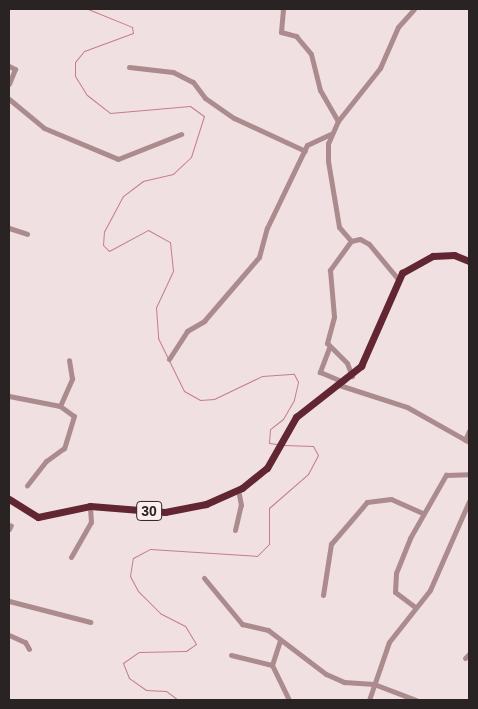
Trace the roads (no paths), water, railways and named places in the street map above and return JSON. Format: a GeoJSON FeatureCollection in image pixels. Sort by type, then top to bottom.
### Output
{"type":"FeatureCollection","features":[{"type":"Feature","properties":{"kind":"highway","name":"30"},"geometry":{"type":"LineString","coordinates":[[9,499],[38,517],[90,506],[165,512],[206,504],[238,490],[267,468],[283,436],[298,415],[352,376],[366,358],[398,278],[415,263],[433,256],[450,255],[469,261]]}},
{"type":"Feature","properties":{"kind":"street"},"geometry":{"type":"LineString","coordinates":[[283,9],[281,32],[296,36],[311,54],[320,90],[338,122]]}},
{"type":"Feature","properties":{"kind":"street"},"geometry":{"type":"LineString","coordinates":[[351,240],[339,227],[328,161],[331,134],[338,122],[380,68],[398,27],[414,9]]}},
{"type":"Feature","properties":{"kind":"street"},"geometry":{"type":"LineString","coordinates":[[9,66],[15,69],[9,84]]}},
{"type":"Feature","properties":{"kind":"street"},"geometry":{"type":"LineString","coordinates":[[129,66],[173,72],[193,82],[206,98],[234,118],[305,151]]}},
{"type":"Feature","properties":{"kind":"street"},"geometry":{"type":"LineString","coordinates":[[9,99],[44,128],[118,159],[181,134]]}},
{"type":"Feature","properties":{"kind":"street"},"geometry":{"type":"LineString","coordinates":[[169,358],[187,331],[204,321],[259,257],[267,228],[305,151],[311,141],[331,134]]}},
{"type":"Feature","properties":{"kind":"street"},"geometry":{"type":"LineString","coordinates":[[9,228],[27,234]]}},
{"type":"Feature","properties":{"kind":"street"},"geometry":{"type":"LineString","coordinates":[[351,240],[360,239],[369,244],[398,278]]}},
{"type":"Feature","properties":{"kind":"street"},"geometry":{"type":"LineString","coordinates":[[351,240],[330,272],[334,317],[329,348],[322,358],[320,372],[341,384],[406,407],[467,441],[469,431]]}},
{"type":"Feature","properties":{"kind":"street"},"geometry":{"type":"LineString","coordinates":[[329,348],[347,363],[352,376]]}},
{"type":"Feature","properties":{"kind":"street"},"geometry":{"type":"LineString","coordinates":[[60,406],[72,379],[69,360]]}},
{"type":"Feature","properties":{"kind":"street"},"geometry":{"type":"LineString","coordinates":[[9,396],[60,406],[74,416],[66,443],[27,486]]}},
{"type":"Feature","properties":{"kind":"street"},"geometry":{"type":"LineString","coordinates":[[415,607],[396,595],[395,578],[422,513],[446,476],[469,474]]}},
{"type":"Feature","properties":{"kind":"street"},"geometry":{"type":"LineString","coordinates":[[235,530],[241,506],[238,490]]}},
{"type":"Feature","properties":{"kind":"street"},"geometry":{"type":"LineString","coordinates":[[323,595],[331,544],[367,502],[392,499],[422,513]]}},
{"type":"Feature","properties":{"kind":"street"},"geometry":{"type":"LineString","coordinates":[[369,700],[389,642],[430,590],[469,501]]}},
{"type":"Feature","properties":{"kind":"street"},"geometry":{"type":"LineString","coordinates":[[71,557],[88,528],[90,506]]}},
{"type":"Feature","properties":{"kind":"street"},"geometry":{"type":"LineString","coordinates":[[204,578],[234,618],[245,626],[265,628],[280,641],[337,680],[374,684],[416,700]]}},
{"type":"Feature","properties":{"kind":"street"},"geometry":{"type":"LineString","coordinates":[[9,601],[90,622]]}},
{"type":"Feature","properties":{"kind":"street"},"geometry":{"type":"LineString","coordinates":[[9,635],[25,642],[29,649]]}},
{"type":"Feature","properties":{"kind":"street"},"geometry":{"type":"LineString","coordinates":[[280,641],[272,665],[289,700]]}},
{"type":"Feature","properties":{"kind":"street"},"geometry":{"type":"LineString","coordinates":[[231,655],[272,665]]}},
{"type":"Feature","properties":{"kind":"waterway"},"geometry":{"type":"LineString","coordinates":[[88,9],[132,27],[133,33],[84,51],[75,62],[75,76],[87,95],[110,113],[190,106],[204,116],[191,157],[173,174],[143,181],[123,196],[104,231],[103,245],[109,251],[148,230],[170,242],[173,271],[156,307],[158,338],[184,391],[200,400],[214,399],[262,376],[294,374],[298,382],[294,400],[283,419],[270,429],[269,443],[277,444]]}},
{"type":"Feature","properties":{"kind":"waterway"},"geometry":{"type":"LineString","coordinates":[[178,700],[166,691],[146,690],[129,678],[123,663],[139,652],[186,651],[196,644],[185,626],[160,613],[138,591],[130,576],[133,558],[150,549],[257,556],[269,544],[269,508],[308,474],[318,455],[313,446],[283,445]]}}]}
